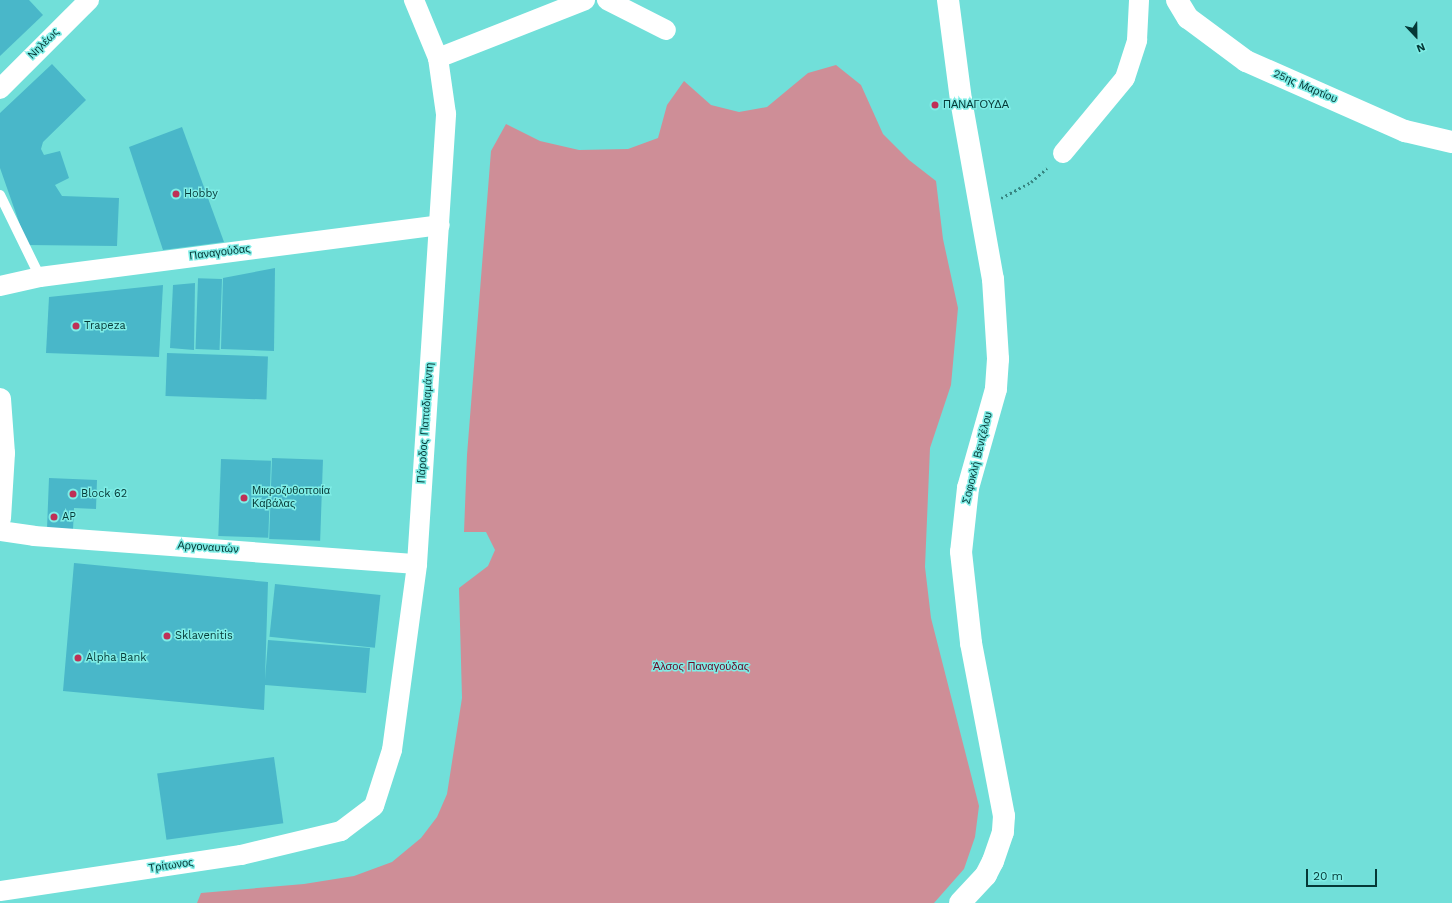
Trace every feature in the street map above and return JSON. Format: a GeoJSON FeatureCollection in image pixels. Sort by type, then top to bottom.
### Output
{"type":"FeatureCollection","features":[{"type":"Feature","properties":{"kind":"street","name":"Νηλέως"},"geometry":{"type":"LineString","coordinates":[[0,89],[89,0]]}},
{"type":"Feature","properties":{"kind":"street","name":"Πάροδος Παπαδιαμάντη"},"geometry":{"type":"LineString","coordinates":[[341,831],[374,806],[392,750],[417,564],[446,114],[438,58],[414,0]]}},
{"type":"Feature","properties":{"kind":"street"},"geometry":{"type":"LineString","coordinates":[[438,58],[585,0]]}},
{"type":"Feature","properties":{"kind":"street"},"geometry":{"type":"LineString","coordinates":[[607,0],[666,30]]}},
{"type":"Feature","properties":{"kind":"street","name":"Σοφοκλή Βενιζέλου"},"geometry":{"type":"LineString","coordinates":[[948,0],[961,100],[982,208],[993,279],[998,359],[996,389],[968,488],[961,552],[971,643],[1004,816],[1003,832],[993,861],[986,875],[960,903]]}},
{"type":"Feature","properties":{"kind":"street"},"geometry":{"type":"LineString","coordinates":[[1064,153],[1125,78],[1137,40],[1139,0]]}},
{"type":"Feature","properties":{"kind":"street","name":"25ης Μαρτίου"},"geometry":{"type":"LineString","coordinates":[[1177,0],[1188,18],[1246,61],[1405,131],[1452,142]]}},
{"type":"Feature","properties":{"kind":"street","name":"Παναγούδας"},"geometry":{"type":"LineString","coordinates":[[0,286],[40,277],[440,225]]}},
{"type":"Feature","properties":{"kind":"street"},"geometry":{"type":"LineString","coordinates":[[0,399],[4,454],[0,518]]}},
{"type":"Feature","properties":{"kind":"street","name":"Αργοναυτών"},"geometry":{"type":"LineString","coordinates":[[0,531],[34,536],[417,564]]}},
{"type":"Feature","properties":{"kind":"street","name":"Τρίτωνος"},"geometry":{"type":"LineString","coordinates":[[0,891],[241,856],[341,831]]}},
{"type":"Feature","properties":{"kind":"lane"},"geometry":{"type":"LineString","coordinates":[[0,195],[40,277]]}},
{"type":"Feature","properties":{"kind":"path"},"geometry":{"type":"LineString","coordinates":[[982,208],[1031,182],[1064,153]]}},
{"type":"Feature","properties":{"kind":"green space","name":"Άλσος Παναγούδας"},"geometry":{"type":"Polygon","coordinates":[[[836,65],[861,85],[883,134],[909,160],[936,181],[943,239],[958,308],[951,385],[930,448],[925,567],[931,618],[979,806],[975,837],[964,869],[934,903],[197,903],[201,893],[304,884],[354,876],[392,862],[421,838],[437,817],[447,794],[462,698],[459,588],[488,566],[495,550],[486,532],[464,532],[467,455],[491,151],[506,124],[540,141],[579,150],[628,149],[658,138],[667,105],[684,81],[711,105],[739,112],[767,107],[808,73],[836,65]]]}},
{"type":"Feature","properties":{"kind":"building"},"geometry":{"type":"Polygon","coordinates":[[[0,0],[29,0],[43,15],[0,56],[0,0]]]}},
{"type":"Feature","properties":{"kind":"building"},"geometry":{"type":"Polygon","coordinates":[[[52,64],[86,100],[43,142],[41,149],[44,155],[60,151],[69,178],[55,185],[62,196],[119,198],[117,246],[27,245],[0,168],[0,113],[52,64]]]}},
{"type":"Feature","properties":{"kind":"building","name":"Hobby"},"geometry":{"type":"Polygon","coordinates":[[[182,127],[224,242],[163,250],[129,147],[182,127]]]}},
{"type":"Feature","properties":{"kind":"building"},"geometry":{"type":"Polygon","coordinates":[[[275,268],[274,351],[221,349],[223,278],[275,268]]]}},
{"type":"Feature","properties":{"kind":"building"},"geometry":{"type":"Polygon","coordinates":[[[198,278],[222,279],[220,350],[196,349],[198,278]]]}},
{"type":"Feature","properties":{"kind":"building"},"geometry":{"type":"Polygon","coordinates":[[[195,283],[194,350],[170,348],[173,285],[195,283]]]}},
{"type":"Feature","properties":{"kind":"building"},"geometry":{"type":"Polygon","coordinates":[[[163,285],[159,357],[46,353],[49,297],[163,285]]]}},
{"type":"Feature","properties":{"kind":"building"},"geometry":{"type":"Polygon","coordinates":[[[167,353],[268,357],[266,399],[165,396],[167,353]]]}},
{"type":"Feature","properties":{"kind":"building"},"geometry":{"type":"Polygon","coordinates":[[[272,458],[323,460],[320,541],[269,539],[272,458]]]}},
{"type":"Feature","properties":{"kind":"building","name":"Μικροζυθοποιία Καβάλας"},"geometry":{"type":"Polygon","coordinates":[[[221,459],[271,461],[268,538],[218,536],[221,459]]]}},
{"type":"Feature","properties":{"kind":"building","name":"Block 62"},"geometry":{"type":"Polygon","coordinates":[[[49,478],[97,480],[96,509],[74,508],[73,530],[47,529],[49,478]]]}},
{"type":"Feature","properties":{"kind":"building","name":"Sklavenitis"},"geometry":{"type":"Polygon","coordinates":[[[74,563],[268,582],[265,680],[268,640],[370,648],[366,693],[265,685],[264,710],[63,691],[74,563]]]}},
{"type":"Feature","properties":{"kind":"building"},"geometry":{"type":"Polygon","coordinates":[[[275,584],[380,595],[375,648],[269,637],[275,584]]]}},
{"type":"Feature","properties":{"kind":"building"},"geometry":{"type":"Polygon","coordinates":[[[274,757],[283,823],[166,840],[157,773],[274,757]]]}},
{"type":"Feature","properties":{"kind":"place","name":"ΠΑΝΑΓΟΥΔΑ"},"geometry":{"type":"Point","coordinates":[935,105]}},
{"type":"Feature","properties":{"kind":"place","name":"Hobby"},"geometry":{"type":"Point","coordinates":[176,194]}},
{"type":"Feature","properties":{"kind":"place","name":"Trapeza"},"geometry":{"type":"Point","coordinates":[76,326]}},
{"type":"Feature","properties":{"kind":"place","name":"Block 62"},"geometry":{"type":"Point","coordinates":[73,494]}},
{"type":"Feature","properties":{"kind":"place","name":"Μικροζυθοποιία Καβάλας"},"geometry":{"type":"Point","coordinates":[244,498]}},
{"type":"Feature","properties":{"kind":"place","name":"AP"},"geometry":{"type":"Point","coordinates":[54,517]}},
{"type":"Feature","properties":{"kind":"place","name":"Sklavenitis"},"geometry":{"type":"Point","coordinates":[167,636]}},
{"type":"Feature","properties":{"kind":"place","name":"Alpha Bank"},"geometry":{"type":"Point","coordinates":[78,658]}}]}
